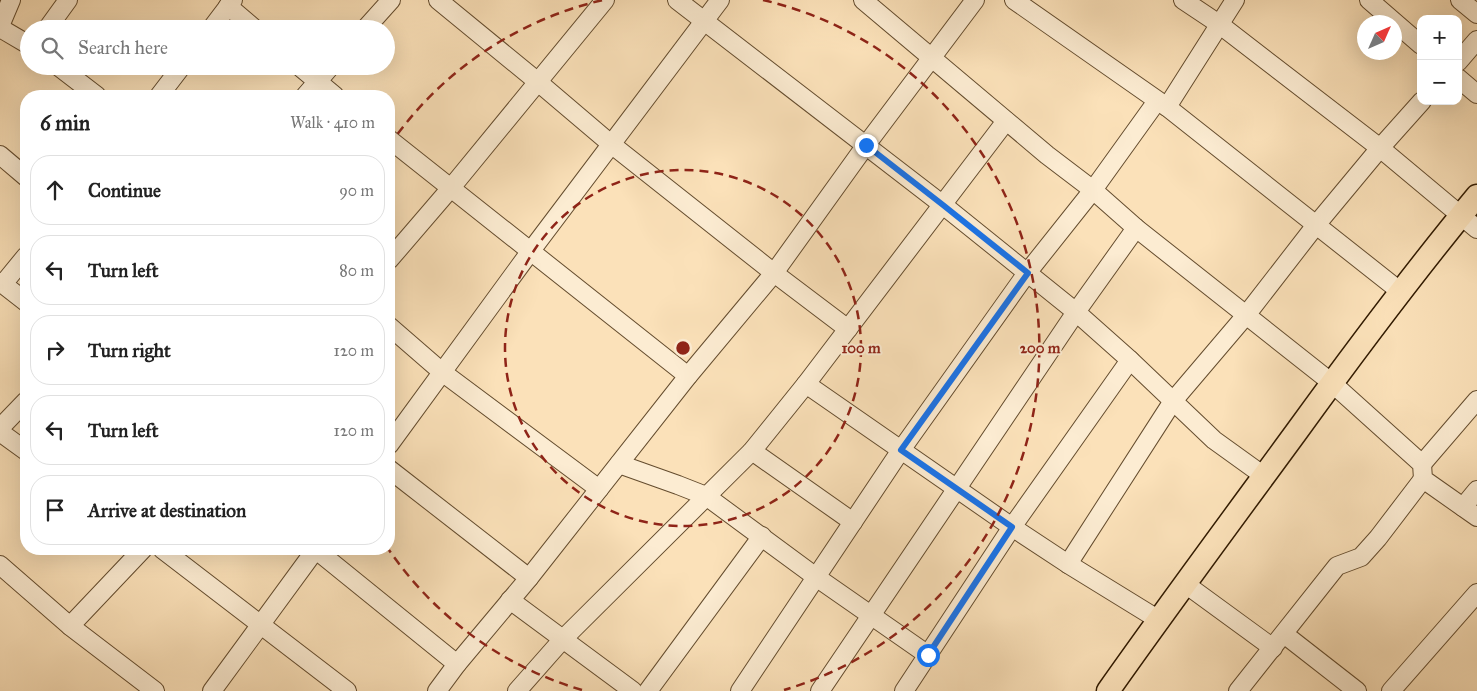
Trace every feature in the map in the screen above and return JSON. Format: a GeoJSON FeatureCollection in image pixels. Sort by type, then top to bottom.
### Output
{"type":"FeatureCollection","features":[{"type":"Feature","properties":{"kind":"main road"},"geometry":{"type":"LineString","coordinates":[[1108,691],[1184,583],[1401,292],[1469,222],[1477,196]]}},
{"type":"Feature","properties":{"kind":"street"},"geometry":{"type":"LineString","coordinates":[[11,0],[0,27],[20,39]]}},
{"type":"Feature","properties":{"kind":"street"},"geometry":{"type":"LineString","coordinates":[[54,20],[68,0]]}},
{"type":"Feature","properties":{"kind":"street"},"geometry":{"type":"LineString","coordinates":[[373,20],[392,0]]}},
{"type":"Feature","properties":{"kind":"street"},"geometry":{"type":"LineString","coordinates":[[438,0],[611,144],[848,330]]}},
{"type":"Feature","properties":{"kind":"street"},"geometry":{"type":"LineString","coordinates":[[395,253],[605,0]]}},
{"type":"Feature","properties":{"kind":"street"},"geometry":{"type":"LineString","coordinates":[[677,0],[866,145],[1028,273],[1130,360],[1214,440],[1264,476]]}},
{"type":"Feature","properties":{"kind":"street"},"geometry":{"type":"LineString","coordinates":[[395,438],[530,252],[720,0]]}},
{"type":"Feature","properties":{"kind":"street"},"geometry":{"type":"LineString","coordinates":[[863,0],[1047,155],[1093,190],[1136,228],[1332,383],[1423,472],[1477,517]]}},
{"type":"Feature","properties":{"kind":"street"},"geometry":{"type":"LineString","coordinates":[[437,691],[457,664],[529,578],[688,376],[774,273],[866,145],[975,0]]}},
{"type":"Feature","properties":{"kind":"street"},"geometry":{"type":"LineString","coordinates":[[1014,0],[1162,104],[1401,292]]}},
{"type":"Feature","properties":{"kind":"street"},"geometry":{"type":"LineString","coordinates":[[1183,0],[1219,24],[1380,148],[1469,222]]}},
{"type":"Feature","properties":{"kind":"street"},"geometry":{"type":"LineString","coordinates":[[740,691],[901,450],[1028,273],[1162,104],[1234,0]]}},
{"type":"Feature","properties":{"kind":"street"},"geometry":{"type":"LineString","coordinates":[[1370,0],[1417,41]]}},
{"type":"Feature","properties":{"kind":"street"},"geometry":{"type":"LineString","coordinates":[[1460,0],[1477,14]]}},
{"type":"Feature","properties":{"kind":"street"},"geometry":{"type":"LineString","coordinates":[[217,20],[230,3],[246,20]]}},
{"type":"Feature","properties":{"kind":"street"},"geometry":{"type":"LineString","coordinates":[[1460,60],[1477,40]]}},
{"type":"Feature","properties":{"kind":"street"},"geometry":{"type":"LineString","coordinates":[[70,75],[89,90]]}},
{"type":"Feature","properties":{"kind":"street"},"geometry":{"type":"LineString","coordinates":[[164,90],[175,75]]}},
{"type":"Feature","properties":{"kind":"street"},"geometry":{"type":"LineString","coordinates":[[309,75],[327,90]]}},
{"type":"Feature","properties":{"kind":"street"},"geometry":{"type":"LineString","coordinates":[[310,90],[324,75]]}},
{"type":"Feature","properties":{"kind":"street"},"geometry":{"type":"LineString","coordinates":[[1462,81],[1477,94]]}},
{"type":"Feature","properties":{"kind":"street"},"geometry":{"type":"LineString","coordinates":[[1068,564],[1173,402],[1247,314],[1316,225],[1418,105]]}},
{"type":"Feature","properties":{"kind":"street"},"geometry":{"type":"LineString","coordinates":[[517,691],[562,640],[752,451],[848,330],[1006,121]]}},
{"type":"Feature","properties":{"kind":"street"},"geometry":{"type":"LineString","coordinates":[[395,145],[688,376]]}},
{"type":"Feature","properties":{"kind":"street"},"geometry":{"type":"LineString","coordinates":[[0,155],[20,172]]}},
{"type":"Feature","properties":{"kind":"street"},"geometry":{"type":"LineString","coordinates":[[820,691],[1076,312],[1136,228]]}},
{"type":"Feature","properties":{"kind":"street"},"geometry":{"type":"LineString","coordinates":[[20,262],[1,283],[20,297]]}},
{"type":"Feature","properties":{"kind":"street"},"geometry":{"type":"LineString","coordinates":[[395,331],[442,372],[599,489]]}},
{"type":"Feature","properties":{"kind":"street"},"geometry":{"type":"LineString","coordinates":[[904,691],[1012,527],[1130,360]]}},
{"type":"Feature","properties":{"kind":"street"},"geometry":{"type":"LineString","coordinates":[[806,384],[1012,527],[1158,620]]}},
{"type":"Feature","properties":{"kind":"street"},"geometry":{"type":"LineString","coordinates":[[1238,691],[1337,566],[1361,557],[1371,546],[1477,400]]}},
{"type":"Feature","properties":{"kind":"street"},"geometry":{"type":"LineString","coordinates":[[0,428],[20,407]]}},
{"type":"Feature","properties":{"kind":"street"},"geometry":{"type":"LineString","coordinates":[[0,432],[20,447]]}},
{"type":"Feature","properties":{"kind":"street"},"geometry":{"type":"LineString","coordinates":[[752,451],[853,522]]}},
{"type":"Feature","properties":{"kind":"street"},"geometry":{"type":"LineString","coordinates":[[619,464],[678,484],[706,496],[816,577],[928,655]]}},
{"type":"Feature","properties":{"kind":"street"},"geometry":{"type":"LineString","coordinates":[[395,474],[529,578]]}},
{"type":"Feature","properties":{"kind":"street"},"geometry":{"type":"LineString","coordinates":[[1463,507],[1477,490]]}},
{"type":"Feature","properties":{"kind":"street"},"geometry":{"type":"LineString","coordinates":[[648,691],[762,536]]}},
{"type":"Feature","properties":{"kind":"street"},"geometry":{"type":"LineString","coordinates":[[70,626],[137,555]]}},
{"type":"Feature","properties":{"kind":"street"},"geometry":{"type":"LineString","coordinates":[[170,555],[347,691]]}},
{"type":"Feature","properties":{"kind":"street"},"geometry":{"type":"LineString","coordinates":[[212,691],[312,555]]}},
{"type":"Feature","properties":{"kind":"street"},"geometry":{"type":"LineString","coordinates":[[323,555],[457,664]]}},
{"type":"Feature","properties":{"kind":"street"},"geometry":{"type":"LineString","coordinates":[[0,564],[70,626],[155,691]]}},
{"type":"Feature","properties":{"kind":"street"},"geometry":{"type":"LineString","coordinates":[[1184,583],[1273,648]]}},
{"type":"Feature","properties":{"kind":"street"},"geometry":{"type":"LineString","coordinates":[[1391,691],[1477,593]]}},
{"type":"Feature","properties":{"kind":"street"},"geometry":{"type":"LineString","coordinates":[[510,600],[633,691]]}},
{"type":"Feature","properties":{"kind":"street"},"geometry":{"type":"LineString","coordinates":[[1284,634],[1357,691]]}},
{"type":"Feature","properties":{"kind":"route"},"geometry":{"type":"LineString","coordinates":[[866,145],[1028,273],[901,450],[1012,527],[928,655]]}}]}
